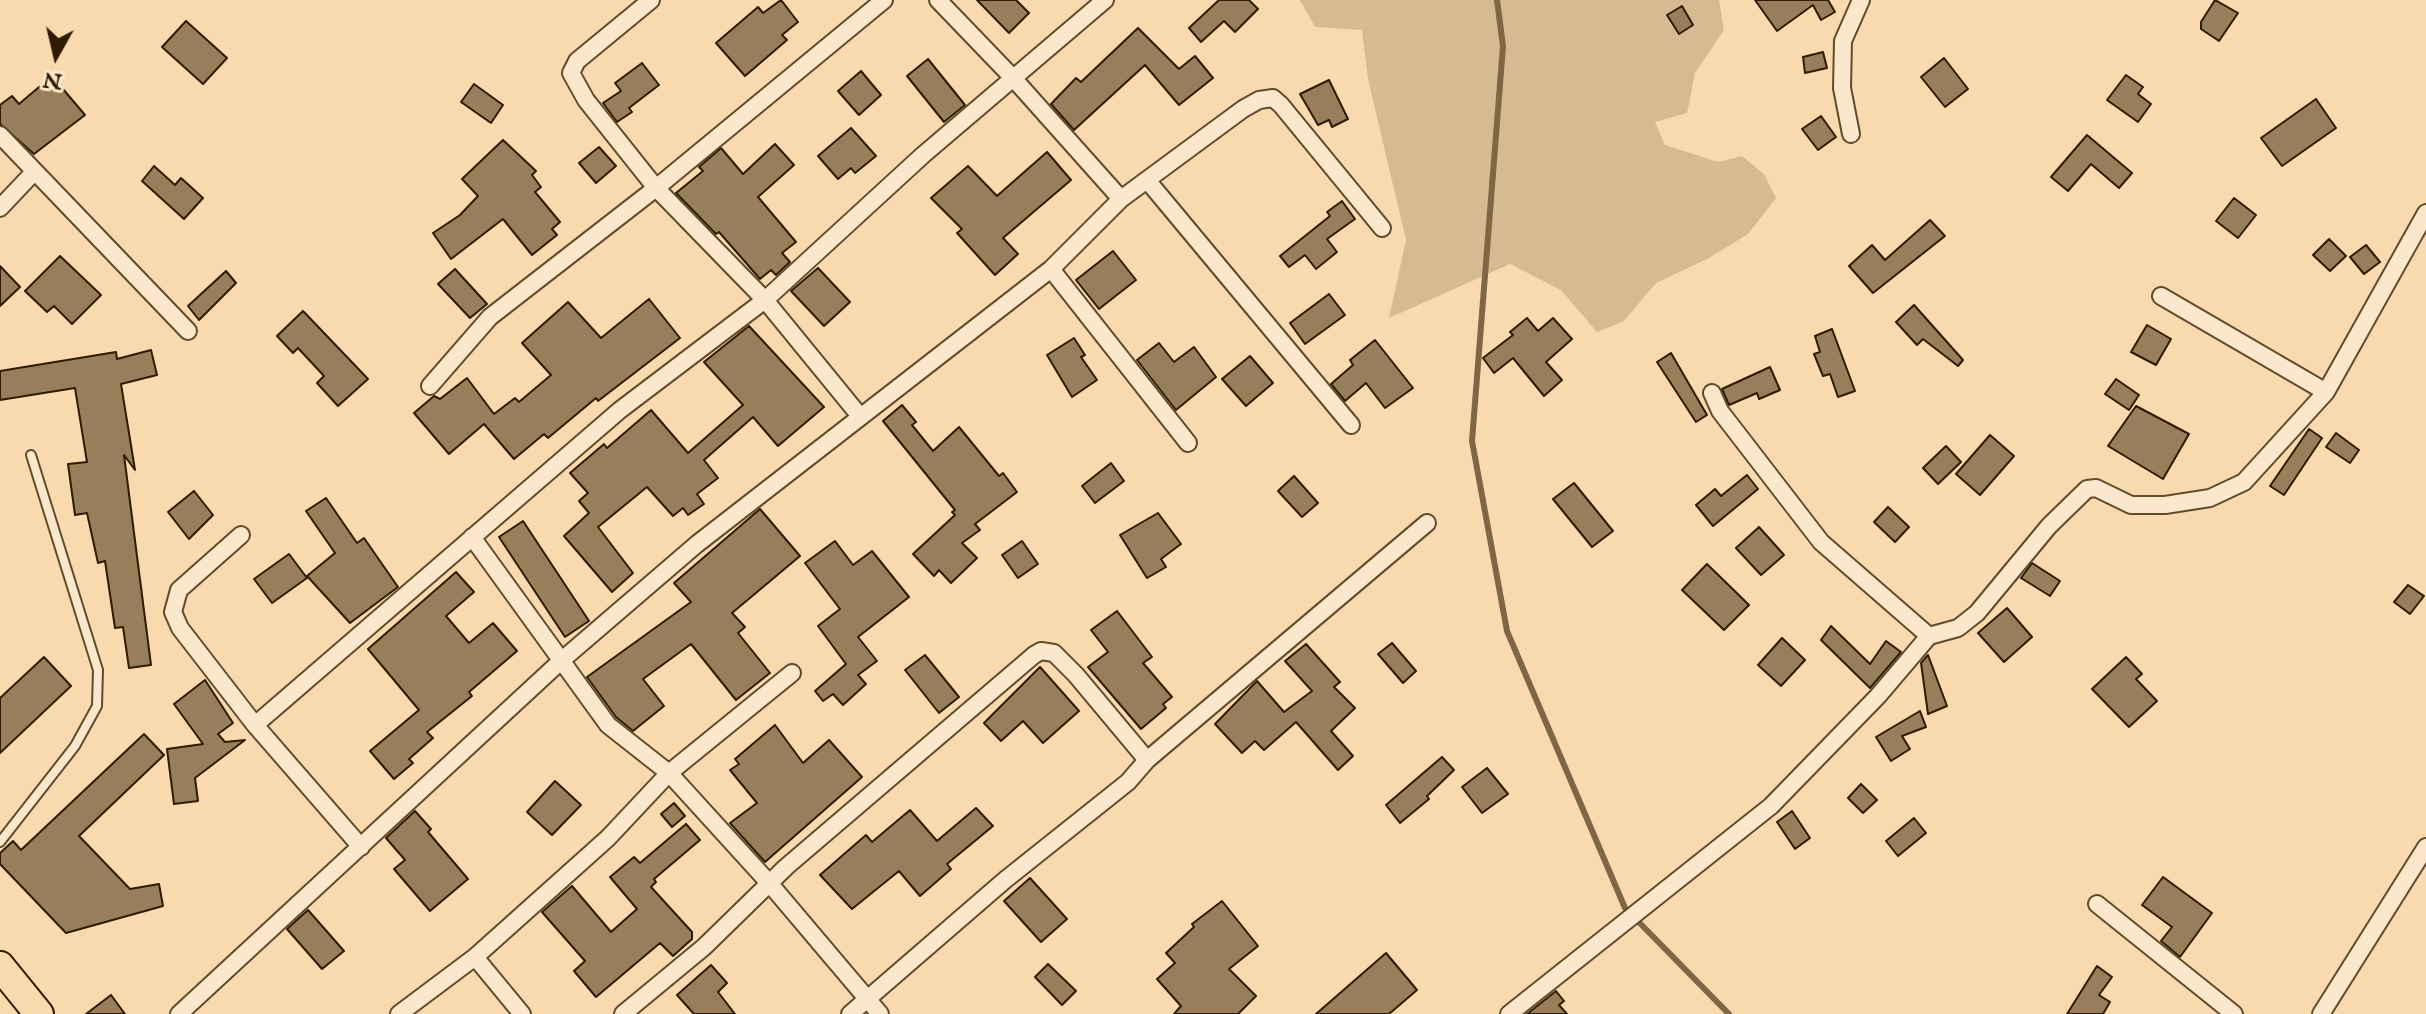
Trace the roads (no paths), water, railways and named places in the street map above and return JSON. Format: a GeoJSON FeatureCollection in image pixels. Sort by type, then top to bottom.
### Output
{"type":"FeatureCollection","features":[{"type":"Feature","properties":{"kind":"highway"},"geometry":{"type":"LineString","coordinates":[[0,966],[39,1014]]}},
{"type":"Feature","properties":{"kind":"street"},"geometry":{"type":"LineString","coordinates":[[651,0],[577,61],[571,73],[586,100],[656,188],[765,300],[859,415]]}},
{"type":"Feature","properties":{"kind":"street"},"geometry":{"type":"LineString","coordinates":[[430,386],[490,317],[656,188],[884,0]]}},
{"type":"Feature","properties":{"kind":"street"},"geometry":{"type":"LineString","coordinates":[[938,0],[1014,79],[1121,199]]}},
{"type":"Feature","properties":{"kind":"street"},"geometry":{"type":"LineString","coordinates":[[255,725],[620,410],[765,300],[923,155],[1105,0]]}},
{"type":"Feature","properties":{"kind":"street"},"geometry":{"type":"LineString","coordinates":[[1851,134],[1842,88],[1843,41],[1861,0]]}},
{"type":"Feature","properties":{"kind":"street"},"geometry":{"type":"LineString","coordinates":[[179,1014],[562,660],[697,544],[859,415],[1051,269],[1121,199],[1243,109],[1259,100],[1273,98],[1382,228]]}},
{"type":"Feature","properties":{"kind":"street"},"geometry":{"type":"LineString","coordinates":[[0,135],[188,331]]}},
{"type":"Feature","properties":{"kind":"street"},"geometry":{"type":"LineString","coordinates":[[0,208],[34,172]]}},
{"type":"Feature","properties":{"kind":"street"},"geometry":{"type":"LineString","coordinates":[[1147,180],[1351,425]]}},
{"type":"Feature","properties":{"kind":"street"},"geometry":{"type":"LineString","coordinates":[[1509,1014],[1771,806],[1878,696],[1929,636],[1958,628],[1977,613],[2039,538],[2087,489],[2096,488],[2131,505],[2165,505],[2210,498],[2244,482],[2326,392],[2426,213]]}},
{"type":"Feature","properties":{"kind":"street"},"geometry":{"type":"LineString","coordinates":[[1051,269],[1188,443]]}},
{"type":"Feature","properties":{"kind":"street"},"geometry":{"type":"LineString","coordinates":[[2161,296],[2326,392]]}},
{"type":"Feature","properties":{"kind":"street"},"geometry":{"type":"LineString","coordinates":[[1712,393],[1720,411],[1821,542],[1929,636]]}},
{"type":"Feature","properties":{"kind":"street"},"geometry":{"type":"LineString","coordinates":[[850,1014],[1005,880],[1128,782],[1147,760],[1427,523]]}},
{"type":"Feature","properties":{"kind":"street"},"geometry":{"type":"LineString","coordinates":[[241,535],[179,590],[173,612],[180,628],[255,725],[361,847]]}},
{"type":"Feature","properties":{"kind":"street"},"geometry":{"type":"LineString","coordinates":[[472,537],[608,725],[669,773],[770,884],[880,1014]]}},
{"type":"Feature","properties":{"kind":"street"},"geometry":{"type":"LineString","coordinates":[[623,1014],[704,947],[770,884],[971,707],[1041,651],[1054,653],[1076,675],[1147,760]]}},
{"type":"Feature","properties":{"kind":"street"},"geometry":{"type":"LineString","coordinates":[[399,1014],[475,957],[608,838],[669,773],[792,673]]}},
{"type":"Feature","properties":{"kind":"street"},"geometry":{"type":"LineString","coordinates":[[2321,1014],[2426,847]]}},
{"type":"Feature","properties":{"kind":"street"},"geometry":{"type":"LineString","coordinates":[[2097,904],[2234,1014]]}},
{"type":"Feature","properties":{"kind":"street"},"geometry":{"type":"LineString","coordinates":[[475,957],[522,1014]]}},
{"type":"Feature","properties":{"kind":"lane"},"geometry":{"type":"LineString","coordinates":[[0,842],[75,746],[97,706],[98,670],[31,455]]}},
{"type":"Feature","properties":{"kind":"waterway"},"geometry":{"type":"LineString","coordinates":[[1497,0],[1503,46],[1472,441],[1507,631],[1625,908],[1729,1014]]}}]}
